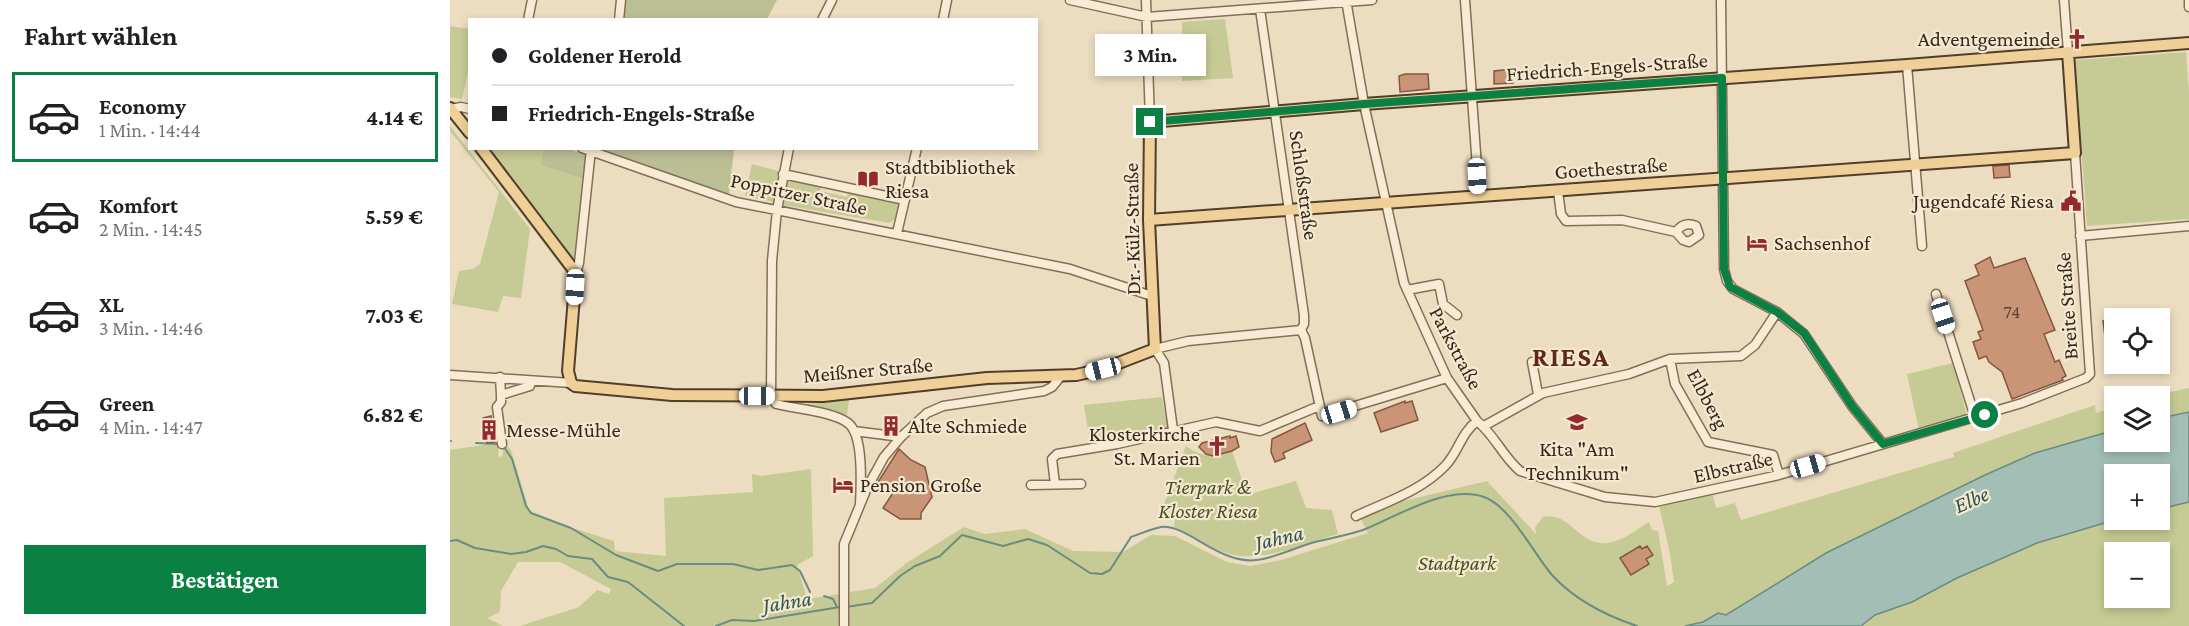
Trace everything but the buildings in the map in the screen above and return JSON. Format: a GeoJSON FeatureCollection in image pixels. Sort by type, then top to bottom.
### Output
{"type":"FeatureCollection","features":[{"type":"Feature","properties":{"kind":"main road","name":"Friedrich-Engels-Straße"},"geometry":{"type":"LineString","coordinates":[[1150,122],[2189,43]]}},
{"type":"Feature","properties":{"kind":"main road"},"geometry":{"type":"LineString","coordinates":[[2068,52],[2075,153]]}},
{"type":"Feature","properties":{"kind":"main road"},"geometry":{"type":"LineString","coordinates":[[451,109],[468,130]]}},
{"type":"Feature","properties":{"kind":"main road","name":"Dr.-Külz-Straße"},"geometry":{"type":"LineString","coordinates":[[1150,122],[1149,220],[1155,349]]}},
{"type":"Feature","properties":{"kind":"main road"},"geometry":{"type":"LineString","coordinates":[[484,150],[576,273],[568,371],[571,383]]}},
{"type":"Feature","properties":{"kind":"main road","name":"Goethestraße"},"geometry":{"type":"LineString","coordinates":[[1149,220],[2075,153]]}},
{"type":"Feature","properties":{"kind":"main road","name":"Meißner Straße"},"geometry":{"type":"LineString","coordinates":[[571,383],[582,388],[672,395],[823,396],[997,377],[1061,376],[1103,369],[1155,349]]}},
{"type":"Feature","properties":{"kind":"street"},"geometry":{"type":"LineString","coordinates":[[528,18],[532,0]]}},
{"type":"Feature","properties":{"kind":"street"},"geometry":{"type":"LineString","coordinates":[[619,18],[621,0]]}},
{"type":"Feature","properties":{"kind":"street"},"geometry":{"type":"LineString","coordinates":[[823,18],[832,0]]}},
{"type":"Feature","properties":{"kind":"street"},"geometry":{"type":"LineString","coordinates":[[943,18],[947,0]]}},
{"type":"Feature","properties":{"kind":"street"},"geometry":{"type":"LineString","coordinates":[[1070,0],[1147,17],[1372,0]]}},
{"type":"Feature","properties":{"kind":"street","name":"Dr.-Külz-Straße"},"geometry":{"type":"LineString","coordinates":[[1146,0],[1150,122]]}},
{"type":"Feature","properties":{"kind":"street"},"geometry":{"type":"LineString","coordinates":[[1465,0],[1479,195]]}},
{"type":"Feature","properties":{"kind":"street"},"geometry":{"type":"LineString","coordinates":[[1721,0],[1724,269],[1727,280],[1733,289],[1777,312],[1804,333],[1846,398],[1883,444]]}},
{"type":"Feature","properties":{"kind":"street"},"geometry":{"type":"LineString","coordinates":[[2064,0],[2068,52]]}},
{"type":"Feature","properties":{"kind":"street"},"geometry":{"type":"LineString","coordinates":[[2188,0],[2189,7]]}},
{"type":"Feature","properties":{"kind":"street","name":"Parkstraße"},"geometry":{"type":"LineString","coordinates":[[1346,1],[1364,104],[1407,290],[1447,378],[1480,424],[1467,429],[1449,461],[1434,476],[1412,490],[1356,516]]}},
{"type":"Feature","properties":{"kind":"street","name":"Schloßstraße"},"geometry":{"type":"LineString","coordinates":[[1260,9],[1304,315],[1301,330],[1305,338],[1323,416],[1447,378]]}},
{"type":"Feature","properties":{"kind":"street"},"geometry":{"type":"LineString","coordinates":[[1907,65],[1922,246]]}},
{"type":"Feature","properties":{"kind":"street"},"geometry":{"type":"LineString","coordinates":[[451,109],[468,109]]}},
{"type":"Feature","properties":{"kind":"street"},"geometry":{"type":"LineString","coordinates":[[576,273],[579,263],[587,150]]}},
{"type":"Feature","properties":{"kind":"street","name":"Poppitzer Straße"},"geometry":{"type":"LineString","coordinates":[[587,150],[736,202],[1070,269],[1152,296]]}},
{"type":"Feature","properties":{"kind":"street"},"geometry":{"type":"LineString","coordinates":[[789,150],[777,210],[772,261],[771,396],[776,404],[836,418],[847,422],[854,430],[860,456],[860,504]]}},
{"type":"Feature","properties":{"kind":"street"},"geometry":{"type":"LineString","coordinates":[[897,233],[917,150]]}},
{"type":"Feature","properties":{"kind":"street","name":"Breite Straße"},"geometry":{"type":"LineString","coordinates":[[2075,153],[2090,374]]}},
{"type":"Feature","properties":{"kind":"street"},"geometry":{"type":"LineString","coordinates":[[783,174],[905,200]]}},
{"type":"Feature","properties":{"kind":"street"},"geometry":{"type":"LineString","coordinates":[[1558,191],[1561,214],[1566,221],[1622,220],[1676,232]]}},
{"type":"Feature","properties":{"kind":"street"},"geometry":{"type":"LineString","coordinates":[[2080,236],[2189,226]]}},
{"type":"Feature","properties":{"kind":"street"},"geometry":{"type":"LineString","coordinates":[[1407,290],[1439,284],[1443,304],[1457,315]]}},
{"type":"Feature","properties":{"kind":"street"},"geometry":{"type":"LineString","coordinates":[[1936,294],[1975,417]]}},
{"type":"Feature","properties":{"kind":"street"},"geometry":{"type":"LineString","coordinates":[[1480,424],[1538,394],[1629,374],[1671,359],[1741,356],[1755,345],[1777,312]]}},
{"type":"Feature","properties":{"kind":"street"},"geometry":{"type":"LineString","coordinates":[[1173,430],[1164,363],[1155,349],[1188,340],[1301,330]]}},
{"type":"Feature","properties":{"kind":"street","name":"Elbberg"},"geometry":{"type":"LineString","coordinates":[[1671,359],[1675,384],[1708,442],[1773,454],[1779,475]]}},
{"type":"Feature","properties":{"kind":"street"},"geometry":{"type":"LineString","coordinates":[[1532,362],[1538,394]]}},
{"type":"Feature","properties":{"kind":"street","name":"Elbstraße"},"geometry":{"type":"LineString","coordinates":[[1480,424],[1509,462],[1520,471],[1605,497],[1655,502],[1779,475],[2052,392],[2090,374]]}},
{"type":"Feature","properties":{"kind":"street"},"geometry":{"type":"LineString","coordinates":[[450,375],[571,383]]}},
{"type":"Feature","properties":{"kind":"street"},"geometry":{"type":"LineString","coordinates":[[844,624],[844,544],[860,504],[884,457],[901,437],[921,418],[943,406],[1044,391],[1052,387],[1061,376]]}},
{"type":"Feature","properties":{"kind":"street"},"geometry":{"type":"LineString","coordinates":[[500,377],[501,402],[497,407],[502,444]]}},
{"type":"Feature","properties":{"kind":"street"},"geometry":{"type":"LineString","coordinates":[[501,395],[530,386],[531,381]]}},
{"type":"Feature","properties":{"kind":"street"},"geometry":{"type":"LineString","coordinates":[[1055,484],[1053,456],[1159,436],[1173,430],[1216,422],[1260,431],[1319,406]]}},
{"type":"Feature","properties":{"kind":"street"},"geometry":{"type":"LineString","coordinates":[[854,430],[901,437]]}},
{"type":"Feature","properties":{"kind":"street"},"geometry":{"type":"LineString","coordinates":[[1031,485],[1081,484]]}},
{"type":"Feature","properties":{"kind":"green space"},"geometry":{"type":"Polygon","coordinates":[[[624,0],[777,0],[768,18],[622,18],[624,0]]]}},
{"type":"Feature","properties":{"kind":"green space"},"geometry":{"type":"Polygon","coordinates":[[[1225,19],[1233,78],[1182,81],[1182,22],[1225,19]]]}},
{"type":"Feature","properties":{"kind":"green space"},"geometry":{"type":"Polygon","coordinates":[[[450,26],[468,29],[468,72],[462,99],[450,97],[450,26]]]}},
{"type":"Feature","properties":{"kind":"green space"},"geometry":{"type":"Polygon","coordinates":[[[2186,52],[2189,93],[2189,219],[2087,226],[2075,60],[2186,52]]]}},
{"type":"Feature","properties":{"kind":"green space"},"geometry":{"type":"Polygon","coordinates":[[[450,126],[530,229],[521,298],[503,296],[498,312],[452,304],[459,271],[473,269],[480,264],[499,192],[450,131],[450,126]]]}},
{"type":"Feature","properties":{"kind":"green space"},"geometry":{"type":"Polygon","coordinates":[[[473,150],[479,150],[569,268],[565,271],[473,150]]]}},
{"type":"Feature","properties":{"kind":"green space"},"geometry":{"type":"Polygon","coordinates":[[[487,150],[544,150],[540,165],[583,179],[574,261],[487,150]]]}},
{"type":"Feature","properties":{"kind":"green space"},"geometry":{"type":"Polygon","coordinates":[[[544,150],[572,150],[586,155],[583,179],[540,165],[544,150]]]}},
{"type":"Feature","properties":{"kind":"green space"},"geometry":{"type":"Polygon","coordinates":[[[598,150],[734,150],[729,194],[598,150]]]}},
{"type":"Feature","properties":{"kind":"green space"},"geometry":{"type":"Polygon","coordinates":[[[752,164],[782,172],[774,202],[745,196],[752,164]]]}},
{"type":"Feature","properties":{"kind":"green space"},"geometry":{"type":"Polygon","coordinates":[[[788,180],[821,187],[820,191],[847,197],[848,192],[900,204],[896,218],[890,223],[782,205],[788,180]]]}},
{"type":"Feature","properties":{"kind":"green space"},"geometry":{"type":"Polygon","coordinates":[[[1953,363],[1967,415],[1919,430],[1907,374],[1953,363]]]}},
{"type":"Feature","properties":{"kind":"green space"},"geometry":{"type":"Polygon","coordinates":[[[2189,388],[2189,412],[2170,416],[2170,392],[2189,388]]]}},
{"type":"Feature","properties":{"kind":"green space"},"geometry":{"type":"Polygon","coordinates":[[[1162,397],[1168,431],[1090,444],[1084,405],[1162,397]]]}},
{"type":"Feature","properties":{"kind":"green space"},"geometry":{"type":"Polygon","coordinates":[[[849,400],[845,416],[794,405],[849,400]]]}},
{"type":"Feature","properties":{"kind":"green space","name":"Stadtpark"},"geometry":{"type":"Polygon","coordinates":[[[2095,405],[2096,413],[2104,410],[2104,433],[2035,453],[1985,475],[1826,553],[1726,616],[1718,613],[1703,622],[1685,626],[849,626],[850,592],[875,588],[908,562],[964,527],[985,534],[1025,529],[1073,551],[1123,552],[1151,535],[1175,536],[1227,562],[1250,566],[1281,560],[1368,533],[1361,519],[1387,505],[1487,481],[1536,534],[1535,527],[1543,517],[1552,517],[1568,523],[1589,539],[1606,543],[1623,538],[1649,522],[1652,530],[1658,531],[1667,586],[1674,582],[1659,505],[1713,495],[1716,508],[1735,503],[1741,520],[1954,457],[1953,453],[2095,405]]]}},
{"type":"Feature","properties":{"kind":"green space"},"geometry":{"type":"Polygon","coordinates":[[[499,444],[498,456],[502,457],[504,445],[511,450],[529,510],[541,518],[614,541],[615,551],[666,556],[664,498],[753,492],[752,474],[761,476],[811,469],[813,556],[797,565],[807,599],[840,594],[838,626],[520,626],[579,607],[597,590],[609,594],[611,589],[560,562],[518,562],[501,591],[500,612],[487,618],[503,626],[450,626],[450,450],[499,444]]]}},
{"type":"Feature","properties":{"kind":"green space","name":"Tierpark & Kloster Riesa"},"geometry":{"type":"Polygon","coordinates":[[[1186,446],[1197,453],[1208,455],[1232,451],[1247,495],[1296,481],[1306,508],[1332,510],[1338,534],[1284,551],[1242,556],[1215,549],[1174,527],[1175,519],[1164,504],[1186,446]]]}},
{"type":"Feature","properties":{"kind":"green space"},"geometry":{"type":"Polygon","coordinates":[[[2189,502],[2189,626],[1861,626],[1875,615],[1912,602],[1957,578],[2037,543],[2104,523],[2104,530],[2170,530],[2170,507],[2189,502]]]}},
{"type":"Feature","properties":{"kind":"water","name":"Elbe"},"geometry":{"type":"Polygon","coordinates":[[[2189,412],[2189,502],[2170,507],[2170,464],[2104,464],[2104,523],[2037,543],[1957,578],[1912,602],[1875,615],[1861,626],[1685,626],[1703,622],[1718,613],[1726,615],[1826,553],[2035,453],[2104,433],[2104,452],[2170,452],[2170,416],[2189,412]]]}},
{"type":"Feature","properties":{"kind":"waterway"},"geometry":{"type":"LineString","coordinates":[[476,443],[498,444]]}},
{"type":"Feature","properties":{"kind":"waterway"},"geometry":{"type":"LineString","coordinates":[[504,447],[512,459],[526,506],[531,513],[571,528],[616,555],[658,571],[677,564],[733,564],[758,570],[792,565],[800,571],[810,592]]}},
{"type":"Feature","properties":{"kind":"waterway","name":"Jahna"},"geometry":{"type":"LineString","coordinates":[[846,607],[872,603],[900,576],[915,566],[940,556],[962,535],[1003,546],[1028,539],[1047,545],[1090,573],[1102,574],[1110,570],[1131,537],[1161,527],[1183,532],[1234,558],[1263,559],[1315,542],[1363,530],[1438,498],[1470,494],[1484,497],[1503,510],[1552,575],[1570,592],[1603,612],[1637,626]]}},
{"type":"Feature","properties":{"kind":"waterway","name":"Jahna"},"geometry":{"type":"LineString","coordinates":[[450,541],[457,540],[475,548],[511,554],[543,546],[556,549],[568,556],[592,559],[608,577],[628,582],[684,626]]}},
{"type":"Feature","properties":{"kind":"waterway"},"geometry":{"type":"LineString","coordinates":[[824,596],[833,599],[837,607]]}},
{"type":"Feature","properties":{"kind":"waterway","name":"Jahna"},"geometry":{"type":"LineString","coordinates":[[716,626],[732,620],[754,621],[840,607]]}},
{"type":"Feature","properties":{"kind":"place","name":"Adventgemeinde"},"geometry":{"type":"Point","coordinates":[2077,39]}},
{"type":"Feature","properties":{"kind":"place","name":"Stadtbibliothek Riesa"},"geometry":{"type":"Point","coordinates":[868,179]}},
{"type":"Feature","properties":{"kind":"place","name":"Jugendcafé Riesa"},"geometry":{"type":"Point","coordinates":[2071,201]}},
{"type":"Feature","properties":{"kind":"place","name":"Sachsenhof"},"geometry":{"type":"Point","coordinates":[1757,243]}},
{"type":"Feature","properties":{"kind":"place","name":"Kita \"Am Technikum\""},"geometry":{"type":"Point","coordinates":[1577,422]}},
{"type":"Feature","properties":{"kind":"place","name":"Alte Schmiede"},"geometry":{"type":"Point","coordinates":[891,426]}},
{"type":"Feature","properties":{"kind":"place","name":"Messe-Mühle"},"geometry":{"type":"Point","coordinates":[489,430]}},
{"type":"Feature","properties":{"kind":"place","name":"Klosterkirche St. Marien"},"geometry":{"type":"Point","coordinates":[1217,446]}},
{"type":"Feature","properties":{"kind":"place","name":"Pension Große"},"geometry":{"type":"Point","coordinates":[843,485]}},
{"type":"Feature","properties":{"kind":"district","name":"RIESA"},"geometry":{"type":"Point","coordinates":[1571,357]}},
{"type":"Feature","properties":{"kind":"route"},"geometry":{"type":"LineString","coordinates":[[1150,122],[1722,78],[1724,269],[1730,287],[1777,312],[1804,333],[1840,390],[1883,444],[1985,415]]}}]}
